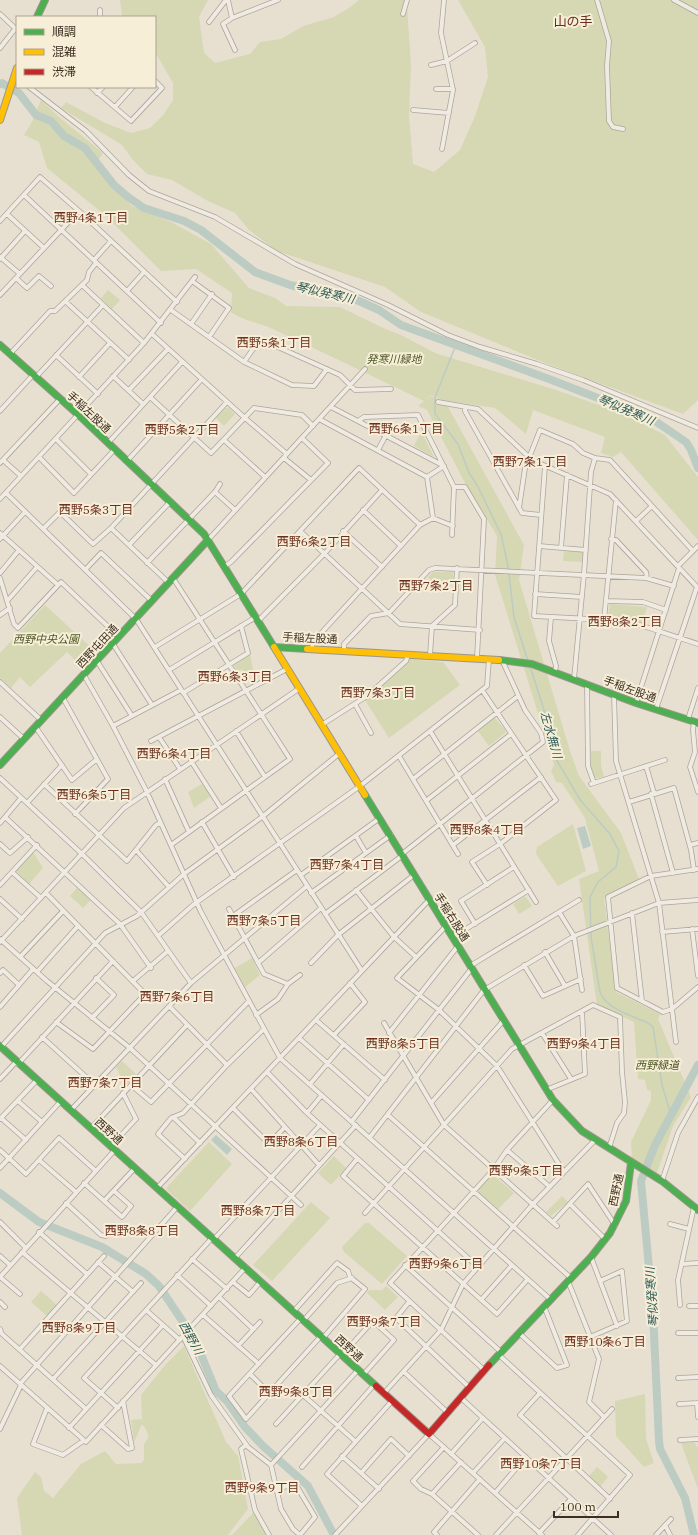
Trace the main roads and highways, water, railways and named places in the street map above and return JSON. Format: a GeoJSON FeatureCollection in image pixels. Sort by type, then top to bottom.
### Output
{"type":"FeatureCollection","features":[{"type":"Feature","properties":{"kind":"waterway","name":"琴似発寒川"},"geometry":{"type":"LineString","coordinates":[[0,84],[2,83],[19,93],[36,115],[51,121],[64,136],[85,148],[114,185],[128,197],[144,208],[184,221],[201,230],[255,272],[290,285],[350,297],[379,310],[401,325],[549,379],[652,419],[686,442],[698,468]]}},
{"type":"Feature","properties":{"kind":"waterway","name":"左水無川"},"geometry":{"type":"LineString","coordinates":[[456,345],[435,397],[435,414],[458,444],[469,473],[477,485],[501,534],[508,566],[514,617],[528,661]]}},
{"type":"Feature","properties":{"kind":"waterway","name":"左水無川"},"geometry":{"type":"LineString","coordinates":[[530,666],[551,732],[557,761],[581,801],[610,834],[619,851],[616,867],[598,882],[590,897],[591,937],[600,992],[603,998],[614,1007],[628,1015],[648,1023],[653,1027],[662,1085],[671,1115]]}},
{"type":"Feature","properties":{"kind":"waterway","name":"琴似発寒川"},"geometry":{"type":"LineString","coordinates":[[694,1535],[685,1498],[660,1449],[653,1312],[641,1181],[655,1145],[698,1065]]}},
{"type":"Feature","properties":{"kind":"waterway","name":"西野川"},"geometry":{"type":"LineString","coordinates":[[0,1193],[39,1222],[102,1247],[146,1274],[159,1286],[195,1340],[216,1391],[227,1401],[245,1427],[263,1446],[308,1486],[334,1535]]}},
{"type":"Feature","properties":{"kind":"district","name":"山の手"},"geometry":{"type":"Point","coordinates":[573,21]}},
{"type":"Feature","properties":{"kind":"district","name":"西野4条1丁目"},"geometry":{"type":"Point","coordinates":[91,218]}},
{"type":"Feature","properties":{"kind":"district","name":"西野5条1丁目"},"geometry":{"type":"Point","coordinates":[274,343]}},
{"type":"Feature","properties":{"kind":"district","name":"西野6条1丁目"},"geometry":{"type":"Point","coordinates":[406,429]}},
{"type":"Feature","properties":{"kind":"district","name":"西野5条2丁目"},"geometry":{"type":"Point","coordinates":[182,430]}},
{"type":"Feature","properties":{"kind":"district","name":"西野7条1丁目"},"geometry":{"type":"Point","coordinates":[530,462]}},
{"type":"Feature","properties":{"kind":"district","name":"西野5条3丁目"},"geometry":{"type":"Point","coordinates":[96,510]}},
{"type":"Feature","properties":{"kind":"district","name":"西野6条2丁目"},"geometry":{"type":"Point","coordinates":[314,542]}},
{"type":"Feature","properties":{"kind":"district","name":"西野7条2丁目"},"geometry":{"type":"Point","coordinates":[436,586]}},
{"type":"Feature","properties":{"kind":"district","name":"西野8条2丁目"},"geometry":{"type":"Point","coordinates":[625,622]}},
{"type":"Feature","properties":{"kind":"district","name":"西野6条3丁目"},"geometry":{"type":"Point","coordinates":[235,677]}},
{"type":"Feature","properties":{"kind":"district","name":"西野7条3丁目"},"geometry":{"type":"Point","coordinates":[378,693]}},
{"type":"Feature","properties":{"kind":"district","name":"西野6条4丁目"},"geometry":{"type":"Point","coordinates":[174,754]}},
{"type":"Feature","properties":{"kind":"district","name":"西野6条5丁目"},"geometry":{"type":"Point","coordinates":[94,795]}},
{"type":"Feature","properties":{"kind":"district","name":"西野8条4丁目"},"geometry":{"type":"Point","coordinates":[487,830]}},
{"type":"Feature","properties":{"kind":"district","name":"西野7条4丁目"},"geometry":{"type":"Point","coordinates":[347,865]}},
{"type":"Feature","properties":{"kind":"district","name":"西野7条5丁目"},"geometry":{"type":"Point","coordinates":[264,921]}},
{"type":"Feature","properties":{"kind":"district","name":"西野7条6丁目"},"geometry":{"type":"Point","coordinates":[177,997]}},
{"type":"Feature","properties":{"kind":"district","name":"西野8条5丁目"},"geometry":{"type":"Point","coordinates":[403,1044]}},
{"type":"Feature","properties":{"kind":"district","name":"西野9条4丁目"},"geometry":{"type":"Point","coordinates":[584,1044]}},
{"type":"Feature","properties":{"kind":"district","name":"西野7条7丁目"},"geometry":{"type":"Point","coordinates":[105,1083]}},
{"type":"Feature","properties":{"kind":"district","name":"西野8条6丁目"},"geometry":{"type":"Point","coordinates":[301,1142]}},
{"type":"Feature","properties":{"kind":"district","name":"西野9条5丁目"},"geometry":{"type":"Point","coordinates":[526,1171]}},
{"type":"Feature","properties":{"kind":"district","name":"西野8条7丁目"},"geometry":{"type":"Point","coordinates":[258,1211]}},
{"type":"Feature","properties":{"kind":"district","name":"西野8条8丁目"},"geometry":{"type":"Point","coordinates":[142,1231]}},
{"type":"Feature","properties":{"kind":"district","name":"西野9条6丁目"},"geometry":{"type":"Point","coordinates":[446,1264]}},
{"type":"Feature","properties":{"kind":"district","name":"西野9条7丁目"},"geometry":{"type":"Point","coordinates":[384,1322]}},
{"type":"Feature","properties":{"kind":"district","name":"西野8条9丁目"},"geometry":{"type":"Point","coordinates":[79,1328]}},
{"type":"Feature","properties":{"kind":"district","name":"西野10条6丁目"},"geometry":{"type":"Point","coordinates":[605,1342]}},
{"type":"Feature","properties":{"kind":"district","name":"西野9条8丁目"},"geometry":{"type":"Point","coordinates":[296,1392]}},
{"type":"Feature","properties":{"kind":"district","name":"西野10条7丁目"},"geometry":{"type":"Point","coordinates":[541,1464]}},
{"type":"Feature","properties":{"kind":"district","name":"西野9条9丁目"},"geometry":{"type":"Point","coordinates":[262,1488]}},
{"type":"Feature","properties":{"kind":"park label","name":"発寒川緑地"},"geometry":{"type":"Point","coordinates":[394,359]}},
{"type":"Feature","properties":{"kind":"park label","name":"西野中央公園"},"geometry":{"type":"Point","coordinates":[46,639]}},
{"type":"Feature","properties":{"kind":"park label","name":"西野緑道"},"geometry":{"type":"Point","coordinates":[657,1065]}}]}
